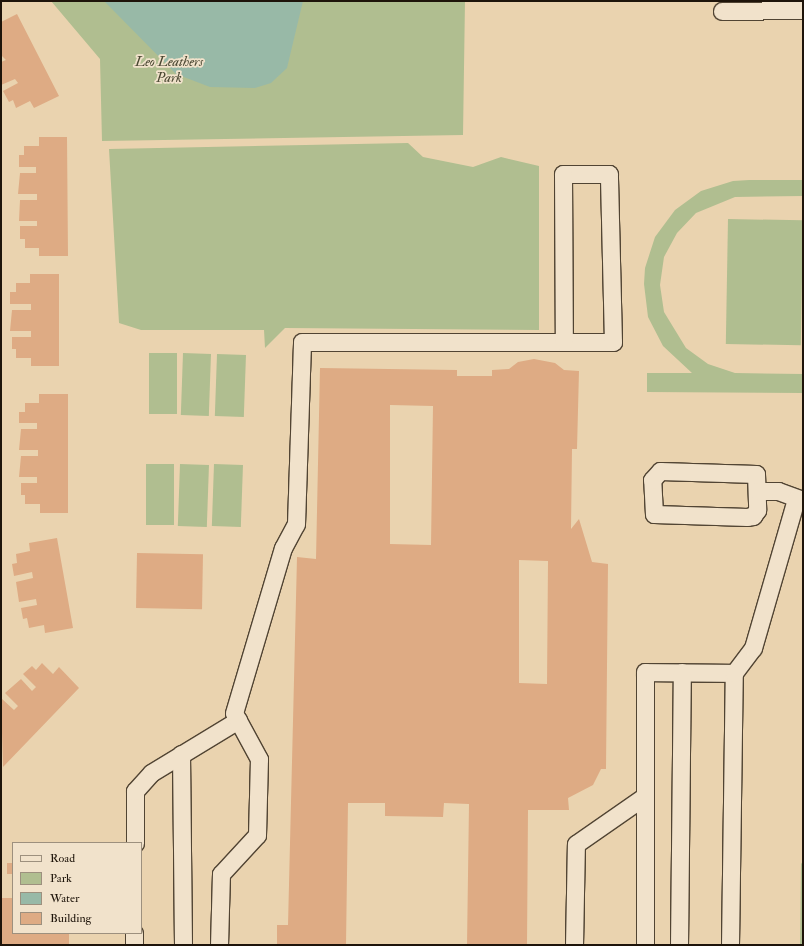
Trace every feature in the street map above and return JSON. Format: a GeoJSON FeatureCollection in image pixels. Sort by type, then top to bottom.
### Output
{"type":"FeatureCollection","features":[{"type":"Feature","properties":{"kind":"lane"},"geometry":{"type":"LineString","coordinates":[[722,11],[803,10]]}},
{"type":"Feature","properties":{"kind":"lane"},"geometry":{"type":"LineString","coordinates":[[219,945],[221,874],[257,835],[259,759],[234,713],[283,548],[296,524],[302,342],[564,342],[612,342],[609,174],[563,174],[564,342]]}},
{"type":"Feature","properties":{"kind":"lane"},"geometry":{"type":"LineString","coordinates":[[660,470],[750,472],[756,474],[758,491],[757,510],[753,516],[659,515],[652,509],[652,480],[660,470]]}},
{"type":"Feature","properties":{"kind":"lane"},"geometry":{"type":"LineString","coordinates":[[730,945],[734,673],[753,648],[799,500],[786,493],[758,491]]}},
{"type":"Feature","properties":{"kind":"lane"},"geometry":{"type":"LineString","coordinates":[[645,945],[645,672],[734,673]]}},
{"type":"Feature","properties":{"kind":"lane"},"geometry":{"type":"LineString","coordinates":[[679,945],[682,672]]}},
{"type":"Feature","properties":{"kind":"lane"},"geometry":{"type":"LineString","coordinates":[[135,842],[135,790],[152,773],[238,720]]}},
{"type":"Feature","properties":{"kind":"lane"},"geometry":{"type":"LineString","coordinates":[[181,754],[183,945]]}},
{"type":"Feature","properties":{"kind":"lane"},"geometry":{"type":"LineString","coordinates":[[574,945],[576,844],[645,796]]}},
{"type":"Feature","properties":{"kind":"lane"},"geometry":{"type":"LineString","coordinates":[[134,934],[134,945]]}},
{"type":"Feature","properties":{"kind":"green space","name":"Leo Leathers Park"},"geometry":{"type":"Polygon","coordinates":[[[51,1],[465,1],[463,135],[102,141],[100,59],[51,1]]]}},
{"type":"Feature","properties":{"kind":"green space"},"geometry":{"type":"Polygon","coordinates":[[[408,143],[423,157],[473,167],[501,157],[539,166],[539,330],[285,328],[265,348],[264,330],[141,330],[119,323],[109,149],[408,143]]]}},
{"type":"Feature","properties":{"kind":"green space"},"geometry":{"type":"Polygon","coordinates":[[[803,180],[803,196],[735,197],[696,213],[677,233],[664,257],[660,285],[664,312],[686,348],[708,364],[735,373],[803,374],[803,393],[647,392],[647,373],[692,373],[663,346],[648,317],[644,284],[645,268],[655,237],[675,210],[701,191],[733,181],[803,180]]]}},
{"type":"Feature","properties":{"kind":"green space"},"geometry":{"type":"Polygon","coordinates":[[[728,219],[803,220],[801,345],[726,344],[728,219]]]}},
{"type":"Feature","properties":{"kind":"green space"},"geometry":{"type":"Polygon","coordinates":[[[149,353],[177,353],[177,414],[149,414],[149,353]]]}},
{"type":"Feature","properties":{"kind":"green space"},"geometry":{"type":"Polygon","coordinates":[[[183,353],[211,354],[209,416],[181,415],[183,353]]]}},
{"type":"Feature","properties":{"kind":"green space"},"geometry":{"type":"Polygon","coordinates":[[[217,354],[246,355],[244,417],[215,416],[217,354]]]}},
{"type":"Feature","properties":{"kind":"green space"},"geometry":{"type":"Polygon","coordinates":[[[146,464],[174,464],[174,525],[146,525],[146,464]]]}},
{"type":"Feature","properties":{"kind":"green space"},"geometry":{"type":"Polygon","coordinates":[[[180,464],[209,465],[207,527],[178,526],[180,464]]]}},
{"type":"Feature","properties":{"kind":"green space"},"geometry":{"type":"Polygon","coordinates":[[[214,464],[243,465],[241,527],[212,526],[214,464]]]}},
{"type":"Feature","properties":{"kind":"green space"},"geometry":{"type":"Polygon","coordinates":[[[803,861],[803,945],[800,945],[801,864],[803,861]]]}},
{"type":"Feature","properties":{"kind":"water"},"geometry":{"type":"Polygon","coordinates":[[[104,1],[303,1],[287,68],[271,83],[255,88],[210,87],[176,74],[104,1]]]}},
{"type":"Feature","properties":{"kind":"building"},"geometry":{"type":"Polygon","coordinates":[[[17,14],[59,96],[34,108],[30,101],[16,108],[13,100],[9,102],[3,91],[18,83],[15,79],[1,85],[1,62],[6,60],[1,55],[1,22],[17,14]]]}},
{"type":"Feature","properties":{"kind":"building"},"geometry":{"type":"Polygon","coordinates":[[[39,137],[67,137],[68,256],[39,256],[39,248],[25,248],[25,239],[20,239],[20,226],[37,226],[37,221],[19,221],[20,200],[37,200],[37,194],[18,194],[20,173],[36,173],[36,167],[19,167],[19,155],[24,155],[24,146],[39,146],[39,137]]]}},
{"type":"Feature","properties":{"kind":"building"},"geometry":{"type":"Polygon","coordinates":[[[30,274],[59,274],[59,366],[31,366],[31,358],[16,358],[16,349],[12,349],[12,337],[31,337],[31,331],[10,331],[12,310],[31,310],[31,304],[10,304],[10,292],[16,292],[16,283],[30,283],[30,274]]]}},
{"type":"Feature","properties":{"kind":"building"},"geometry":{"type":"Polygon","coordinates":[[[534,359],[555,363],[564,370],[579,371],[577,449],[572,449],[571,529],[579,519],[592,562],[608,564],[606,769],[601,769],[593,785],[568,798],[569,810],[528,810],[527,945],[467,945],[469,804],[444,803],[443,817],[385,816],[385,803],[348,803],[346,945],[277,945],[277,925],[288,925],[297,557],[316,559],[320,368],[457,370],[457,376],[492,376],[492,370],[509,369],[518,362],[534,359]],[[390,405],[390,544],[431,545],[433,406],[390,405]],[[519,560],[519,683],[547,684],[548,561],[519,560]]]}},
{"type":"Feature","properties":{"kind":"building"},"geometry":{"type":"Polygon","coordinates":[[[39,394],[68,394],[68,513],[40,513],[40,504],[25,504],[25,495],[21,495],[21,483],[37,483],[37,477],[19,477],[21,456],[38,456],[38,450],[19,450],[21,429],[37,429],[37,423],[19,423],[19,412],[25,412],[25,403],[39,403],[39,394]]]}},
{"type":"Feature","properties":{"kind":"building"},"geometry":{"type":"Polygon","coordinates":[[[57,538],[73,628],[45,633],[44,625],[29,628],[27,618],[23,619],[21,608],[37,605],[36,599],[19,602],[16,582],[33,578],[32,572],[14,576],[12,564],[17,563],[16,554],[30,551],[29,543],[57,538]]]}},
{"type":"Feature","properties":{"kind":"building"},"geometry":{"type":"Polygon","coordinates":[[[137,553],[203,554],[202,609],[136,608],[137,553]]]}},
{"type":"Feature","properties":{"kind":"building"},"geometry":{"type":"Polygon","coordinates":[[[42,663],[53,674],[59,667],[79,688],[3,767],[1,698],[14,710],[18,706],[5,693],[21,679],[32,691],[36,687],[23,674],[32,666],[36,670],[42,663]]]}},
{"type":"Feature","properties":{"kind":"building"},"geometry":{"type":"Polygon","coordinates":[[[7,863],[12,863],[12,874],[7,874],[7,863]]]}},
{"type":"Feature","properties":{"kind":"building"},"geometry":{"type":"Polygon","coordinates":[[[1,898],[12,898],[12,934],[69,934],[69,945],[1,945],[1,898]]]}}]}
